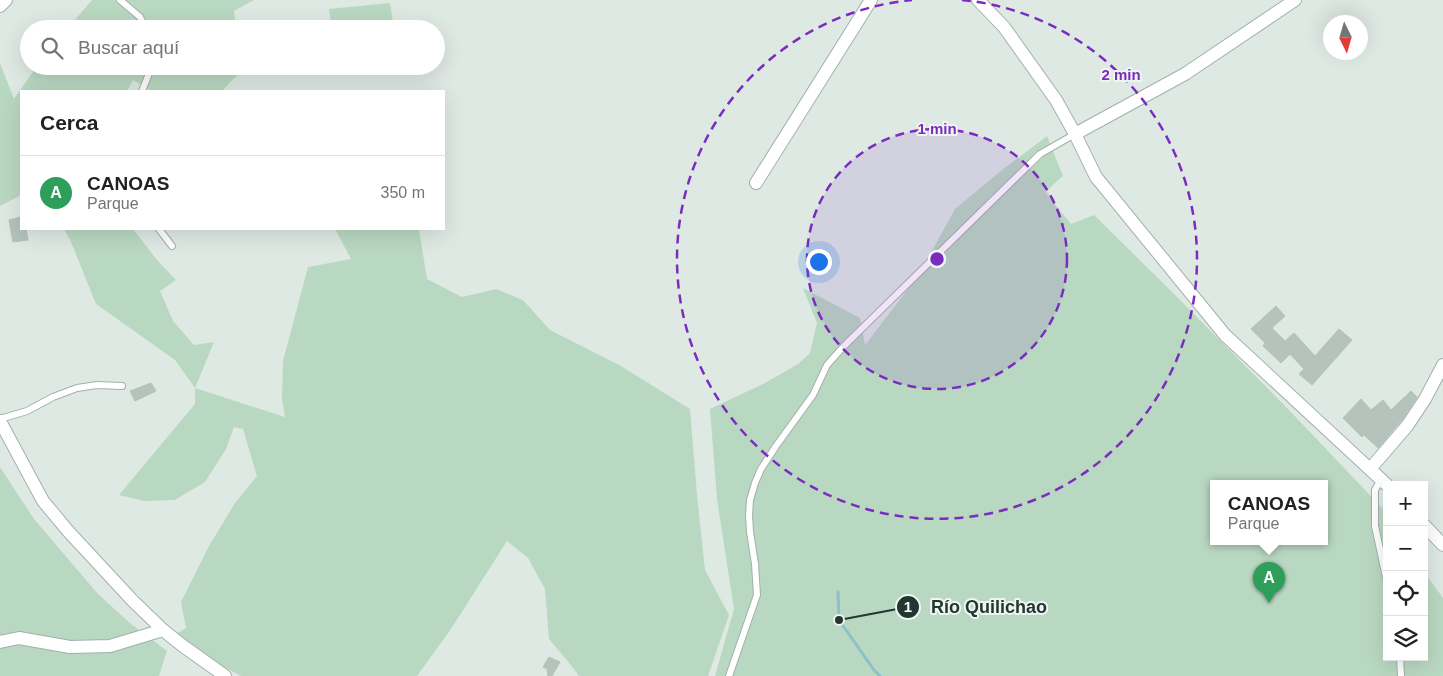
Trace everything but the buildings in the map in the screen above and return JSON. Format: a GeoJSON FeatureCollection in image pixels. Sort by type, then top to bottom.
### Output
{"type":"FeatureCollection","features":[{"type":"Feature","properties":{"kind":"street"},"geometry":{"type":"LineString","coordinates":[[0,6],[6,0]]}},
{"type":"Feature","properties":{"kind":"street"},"geometry":{"type":"LineString","coordinates":[[756,184],[871,0]]}},
{"type":"Feature","properties":{"kind":"street"},"geometry":{"type":"LineString","coordinates":[[978,0],[1004,27],[1056,100],[1096,178],[1225,335],[1383,481]]}},
{"type":"Feature","properties":{"kind":"street"},"geometry":{"type":"LineString","coordinates":[[1075,134],[1185,74],[1295,0]]}},
{"type":"Feature","properties":{"kind":"street"},"geometry":{"type":"LineString","coordinates":[[1370,469],[1408,426],[1443,365]]}},
{"type":"Feature","properties":{"kind":"street"},"geometry":{"type":"LineString","coordinates":[[0,420],[43,501],[68,531],[132,600],[163,630],[223,676]]}},
{"type":"Feature","properties":{"kind":"street"},"geometry":{"type":"LineString","coordinates":[[1425,526],[1443,545]]}},
{"type":"Feature","properties":{"kind":"street"},"geometry":{"type":"LineString","coordinates":[[0,642],[19,638],[70,647],[110,646],[163,630]]}},
{"type":"Feature","properties":{"kind":"lane"},"geometry":{"type":"LineString","coordinates":[[120,0],[141,20]]}},
{"type":"Feature","properties":{"kind":"lane"},"geometry":{"type":"LineString","coordinates":[[142,90],[148,75]]}},
{"type":"Feature","properties":{"kind":"lane"},"geometry":{"type":"LineString","coordinates":[[729,676],[757,594],[749,514],[754,483],[776,446],[813,395],[827,364],[1040,154],[1075,134]]}},
{"type":"Feature","properties":{"kind":"lane"},"geometry":{"type":"LineString","coordinates":[[160,230],[172,246]]}},
{"type":"Feature","properties":{"kind":"lane"},"geometry":{"type":"LineString","coordinates":[[0,420],[27,411],[53,397],[77,388],[97,385],[122,386]]}},
{"type":"Feature","properties":{"kind":"lane"},"geometry":{"type":"LineString","coordinates":[[1383,483],[1375,490],[1376,526],[1385,571]]}},
{"type":"Feature","properties":{"kind":"lane"},"geometry":{"type":"LineString","coordinates":[[1400,661],[1402,676]]}},
{"type":"Feature","properties":{"kind":"green space"},"geometry":{"type":"Polygon","coordinates":[[[92,0],[254,0],[234,11],[235,20],[75,20],[92,0]]]}},
{"type":"Feature","properties":{"kind":"green space"},"geometry":{"type":"Polygon","coordinates":[[[390,3],[393,20],[331,20],[329,9],[390,3]]]}},
{"type":"Feature","properties":{"kind":"green space"},"geometry":{"type":"Polygon","coordinates":[[[0,63],[14,99],[20,90],[20,196],[0,206],[0,63]]]}},
{"type":"Feature","properties":{"kind":"green space"},"geometry":{"type":"Polygon","coordinates":[[[31,75],[237,75],[223,90],[149,90],[133,80],[128,90],[20,90],[31,75]]]}},
{"type":"Feature","properties":{"kind":"green space"},"geometry":{"type":"Polygon","coordinates":[[[1047,136],[1063,176],[1045,192],[1071,224],[1094,215],[1288,409],[1383,509],[1383,661],[1428,661],[1428,577],[1443,598],[1443,676],[715,676],[734,609],[717,499],[710,409],[765,383],[798,364],[810,353],[817,323],[803,288],[860,318],[865,345],[918,276],[955,209],[1047,136]]]}},
{"type":"Feature","properties":{"kind":"green space"},"geometry":{"type":"Polygon","coordinates":[[[65,230],[134,230],[157,260],[176,280],[160,291],[173,321],[194,345],[214,342],[195,388],[175,360],[96,304],[65,230]]]}},
{"type":"Feature","properties":{"kind":"green space"},"geometry":{"type":"Polygon","coordinates":[[[336,230],[419,230],[427,279],[462,297],[496,289],[523,300],[550,330],[621,366],[690,409],[705,570],[729,615],[708,676],[579,676],[549,639],[545,589],[528,558],[507,541],[451,629],[417,676],[241,676],[196,652],[173,636],[186,628],[181,602],[209,546],[235,503],[257,476],[243,429],[234,427],[226,449],[205,482],[175,500],[145,501],[119,495],[195,404],[195,388],[285,417],[282,399],[283,361],[308,267],[351,259],[336,230]]]}},
{"type":"Feature","properties":{"kind":"green space"},"geometry":{"type":"Polygon","coordinates":[[[0,467],[34,519],[98,594],[131,624],[167,651],[159,676],[0,676],[0,467]]]}},
{"type":"Feature","properties":{"kind":"waterway"},"geometry":{"type":"LineString","coordinates":[[838,592],[839,620],[880,676]]}},
{"type":"Feature","properties":{"kind":"place","name":"CANOAS"},"geometry":{"type":"Point","coordinates":[1269,603]}},
{"type":"Feature","properties":{"kind":"place","name":"Río Quilichao"},"geometry":{"type":"Point","coordinates":[839,620]}}]}
